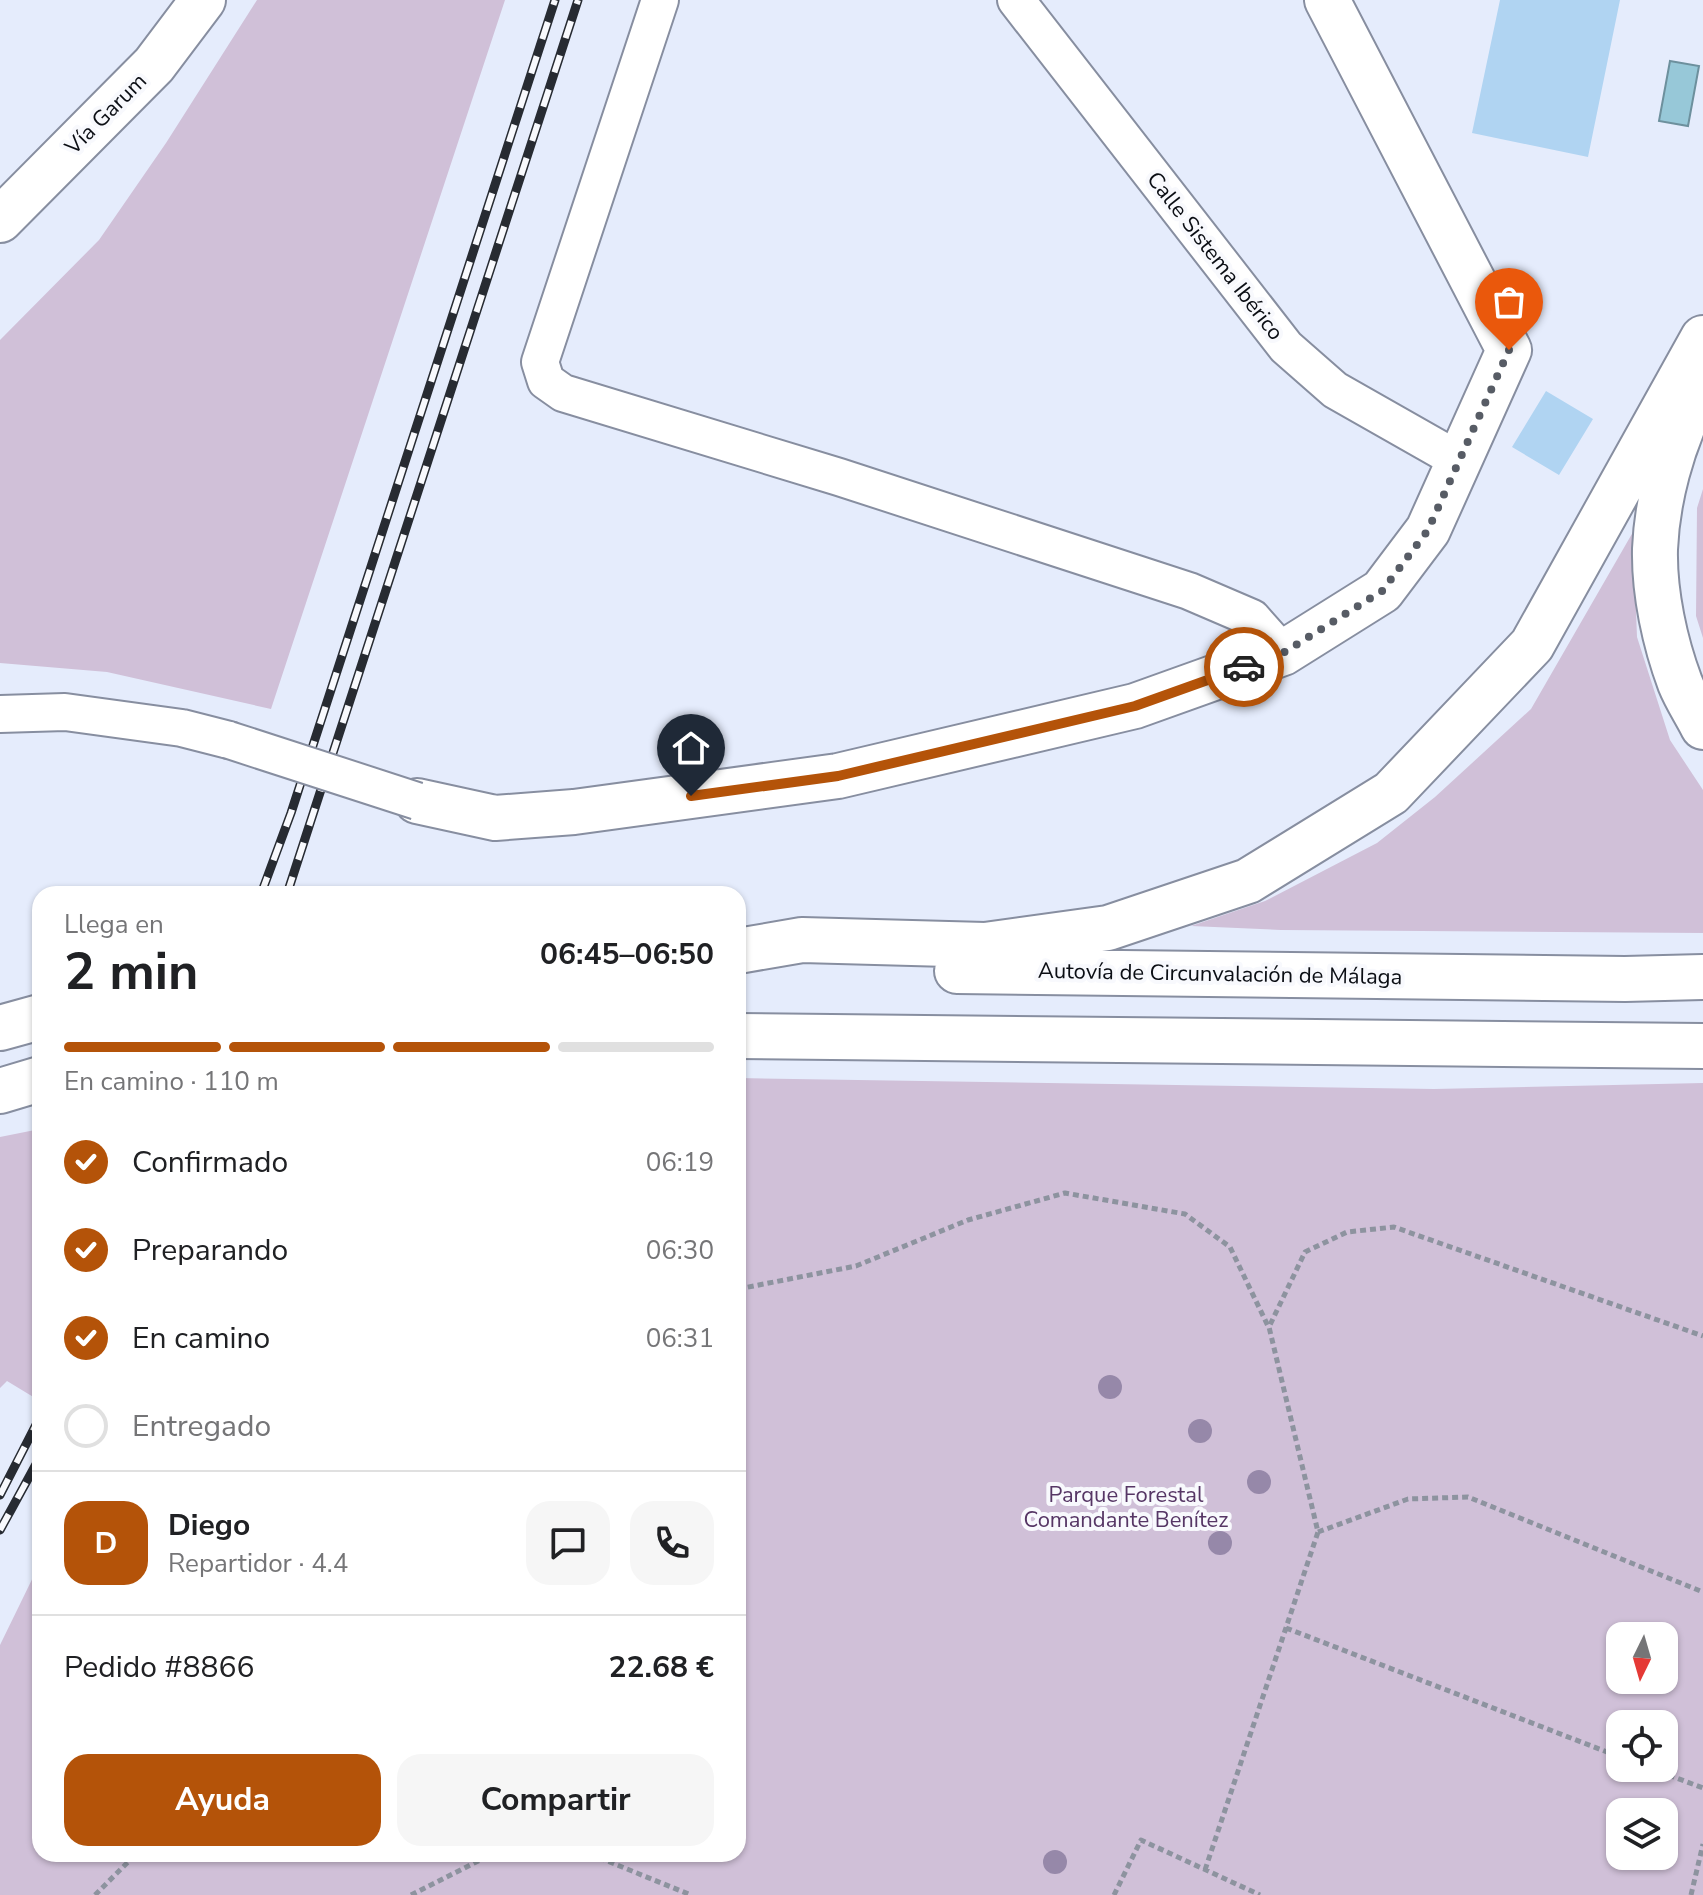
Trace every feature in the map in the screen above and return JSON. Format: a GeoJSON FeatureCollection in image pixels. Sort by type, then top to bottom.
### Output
{"type":"FeatureCollection","features":[{"type":"Feature","properties":{"kind":"main road","name":"Vía Garum"},"geometry":{"type":"LineString","coordinates":[[0,220],[154,65],[203,0]]}},
{"type":"Feature","properties":{"kind":"main road"},"geometry":{"type":"LineString","coordinates":[[417,801],[495,818],[574,812],[838,776],[1135,706],[1283,653],[1382,591],[1428,530],[1509,350],[1327,0]]}},
{"type":"Feature","properties":{"kind":"main road"},"geometry":{"type":"LineString","coordinates":[[746,950],[802,940],[985,945],[1108,928],[1248,881],[1391,793],[1532,645],[1703,338]]}},
{"type":"Feature","properties":{"kind":"main road"},"geometry":{"type":"LineString","coordinates":[[1703,385],[1686,417],[1664,484],[1655,550],[1662,615],[1681,684],[1703,727]]}},
{"type":"Feature","properties":{"kind":"main road","name":"Autovía de Circunvalación de Málaga"},"geometry":{"type":"LineString","coordinates":[[746,962],[789,969],[1625,979],[1703,977]]}},
{"type":"Feature","properties":{"kind":"main road"},"geometry":{"type":"LineString","coordinates":[[0,1028],[32,1019]]}},
{"type":"Feature","properties":{"kind":"main road"},"geometry":{"type":"LineString","coordinates":[[746,1036],[1703,1046]]}},
{"type":"Feature","properties":{"kind":"main road"},"geometry":{"type":"LineString","coordinates":[[0,1091],[32,1081]]}},
{"type":"Feature","properties":{"kind":"street"},"geometry":{"type":"LineString","coordinates":[[660,0],[540,362],[546,381],[563,393],[853,482],[1189,591],[1252,618],[1283,653]]}},
{"type":"Feature","properties":{"kind":"street","name":"Calle Sistema Ibérico"},"geometry":{"type":"LineString","coordinates":[[1016,0],[1286,347],[1335,390],[1460,461]]}},
{"type":"Feature","properties":{"kind":"street"},"geometry":{"type":"LineString","coordinates":[[0,714],[65,712],[182,728],[229,740],[417,801]]}},
{"type":"Feature","properties":{"kind":"path"},"geometry":{"type":"LineString","coordinates":[[746,1287],[856,1266],[968,1220],[1065,1193],[1185,1214],[1230,1247],[1269,1327],[1318,1532],[1205,1870]]}},
{"type":"Feature","properties":{"kind":"path"},"geometry":{"type":"LineString","coordinates":[[1269,1327],[1305,1252],[1347,1232],[1394,1227],[1703,1336]]}},
{"type":"Feature","properties":{"kind":"path"},"geometry":{"type":"LineString","coordinates":[[1318,1532],[1408,1499],[1468,1497],[1703,1592]]}},
{"type":"Feature","properties":{"kind":"path"},"geometry":{"type":"LineString","coordinates":[[1286,1628],[1606,1752]]}},
{"type":"Feature","properties":{"kind":"path"},"geometry":{"type":"LineString","coordinates":[[1678,1779],[1703,1788]]}},
{"type":"Feature","properties":{"kind":"path"},"geometry":{"type":"LineString","coordinates":[[1114,1895],[1141,1840],[1260,1895]]}},
{"type":"Feature","properties":{"kind":"path"},"geometry":{"type":"LineString","coordinates":[[1691,1895],[1703,1844]]}},
{"type":"Feature","properties":{"kind":"path"},"geometry":{"type":"LineString","coordinates":[[95,1895],[128,1862]]}},
{"type":"Feature","properties":{"kind":"path"},"geometry":{"type":"LineString","coordinates":[[411,1895],[476,1862]]}},
{"type":"Feature","properties":{"kind":"path"},"geometry":{"type":"LineString","coordinates":[[610,1862],[691,1895]]}},
{"type":"Feature","properties":{"kind":"green space"},"geometry":{"type":"Polygon","coordinates":[[[257,0],[505,0],[271,709],[107,672],[0,663],[0,340],[99,240],[166,143],[257,0]]]}},
{"type":"Feature","properties":{"kind":"green space"},"geometry":{"type":"Polygon","coordinates":[[[1703,489],[1703,638],[1696,616],[1697,508],[1703,489]]]}},
{"type":"Feature","properties":{"kind":"green space"},"geometry":{"type":"Polygon","coordinates":[[[1633,532],[1637,637],[1670,740],[1703,790],[1703,933],[1281,930],[1191,926],[1265,901],[1377,843],[1435,797],[1531,709],[1633,532]]]}},
{"type":"Feature","properties":{"kind":"green space","name":"Parque Forestal Comandante Benítez"},"geometry":{"type":"Polygon","coordinates":[[[746,1078],[1434,1089],[1703,1083],[1703,1895],[0,1895],[0,1645],[32,1579],[32,1862],[746,1862],[746,1078]]]}},
{"type":"Feature","properties":{"kind":"green space"},"geometry":{"type":"Polygon","coordinates":[[[32,1131],[32,1396],[7,1381],[0,1388],[0,1137],[32,1131]]]}},
{"type":"Feature","properties":{"kind":"water"},"geometry":{"type":"Polygon","coordinates":[[[1670,61],[1699,66],[1688,126],[1659,121],[1670,61]]]}},
{"type":"Feature","properties":{"kind":"building"},"geometry":{"type":"Polygon","coordinates":[[[1500,0],[1620,0],[1588,157],[1472,133],[1500,0]]]}},
{"type":"Feature","properties":{"kind":"building"},"geometry":{"type":"Polygon","coordinates":[[[1546,391],[1593,419],[1559,475],[1512,447],[1546,391]]]}},
{"type":"Feature","properties":{"kind":"railway"},"geometry":{"type":"LineString","coordinates":[[264,886],[291,813],[555,0]]}},
{"type":"Feature","properties":{"kind":"railway"},"geometry":{"type":"LineString","coordinates":[[290,886],[578,0]]}},
{"type":"Feature","properties":{"kind":"railway"},"geometry":{"type":"LineString","coordinates":[[0,1495],[32,1433]]}},
{"type":"Feature","properties":{"kind":"railway"},"geometry":{"type":"LineString","coordinates":[[0,1530],[32,1472]]}},
{"type":"Feature","properties":{"kind":"way so far"},"geometry":{"type":"LineString","coordinates":[[1244,667],[1283,653],[1382,591],[1428,530],[1509,350]]}},
{"type":"Feature","properties":{"kind":"route"},"geometry":{"type":"LineString","coordinates":[[691,796],[838,776],[1135,706],[1244,667]]}}]}
